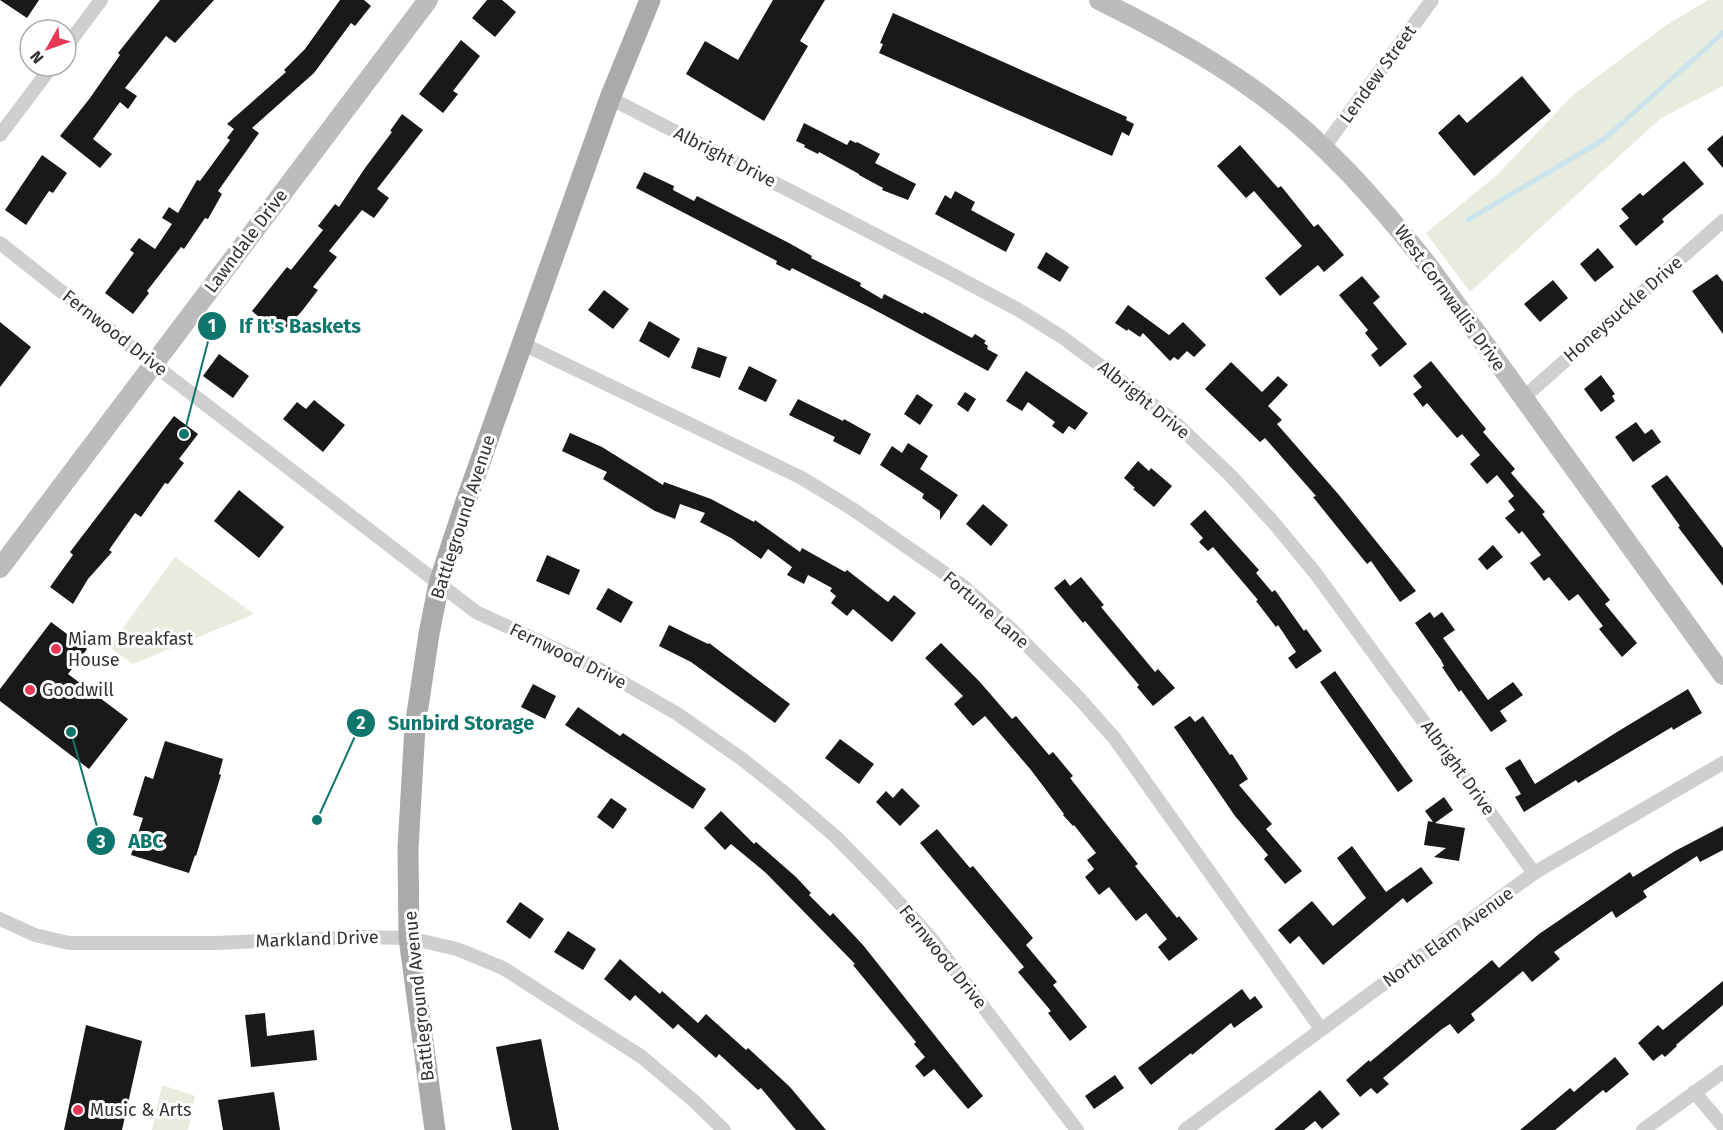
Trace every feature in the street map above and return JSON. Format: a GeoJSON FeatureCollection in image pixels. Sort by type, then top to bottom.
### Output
{"type":"FeatureCollection","features":[{"type":"Feature","properties":{"kind":"main road","name":"Battleground Avenue"},"geometry":{"type":"LineString","coordinates":[[435,1130],[409,938],[408,848],[415,727],[429,634],[439,583],[521,343],[610,98],[650,0]]}},
{"type":"Feature","properties":{"kind":"street"},"geometry":{"type":"LineString","coordinates":[[78,31],[101,0]]}},
{"type":"Feature","properties":{"kind":"street","name":"Lawndale Drive"},"geometry":{"type":"LineString","coordinates":[[0,568],[428,0]]}},
{"type":"Feature","properties":{"kind":"street","name":"West Cornwallis Drive"},"geometry":{"type":"LineString","coordinates":[[1099,0],[1214,62],[1279,108],[1351,174],[1391,218],[1430,268],[1723,675]]}},
{"type":"Feature","properties":{"kind":"street","name":"Lendew Street"},"geometry":{"type":"LineString","coordinates":[[1324,147],[1432,0]]}},
{"type":"Feature","properties":{"kind":"street"},"geometry":{"type":"LineString","coordinates":[[0,135],[43,78]]}},
{"type":"Feature","properties":{"kind":"street","name":"Albright Drive"},"geometry":{"type":"LineString","coordinates":[[610,98],[1017,309],[1081,350],[1168,416],[1246,492],[1323,582],[1534,873]]}},
{"type":"Feature","properties":{"kind":"street","name":"Honeysuckle Drive"},"geometry":{"type":"LineString","coordinates":[[1523,398],[1723,221]]}},
{"type":"Feature","properties":{"kind":"street","name":"Fernwood Drive"},"geometry":{"type":"LineString","coordinates":[[0,243],[153,364],[476,612],[601,670],[676,713],[742,759],[786,794],[836,837],[930,937],[1077,1130]]}},
{"type":"Feature","properties":{"kind":"street","name":"Fortune Lane"},"geometry":{"type":"LineString","coordinates":[[521,343],[802,478],[854,510],[963,586],[1012,630],[1078,697],[1115,739],[1322,1029]]}},
{"type":"Feature","properties":{"kind":"street","name":"North Elam Avenue"},"geometry":{"type":"LineString","coordinates":[[1185,1130],[1534,873],[1723,763]]}},
{"type":"Feature","properties":{"kind":"street","name":"Markland Drive"},"geometry":{"type":"LineString","coordinates":[[0,919],[35,936],[69,943],[216,942],[362,937],[409,938],[457,949],[503,968],[642,1057],[724,1130]]}},
{"type":"Feature","properties":{"kind":"street"},"geometry":{"type":"LineString","coordinates":[[1643,1130],[1723,1072]]}},
{"type":"Feature","properties":{"kind":"street"},"geometry":{"type":"LineString","coordinates":[[1694,1092],[1723,1126]]}},
{"type":"Feature","properties":{"kind":"shaded area"},"geometry":{"type":"Polygon","coordinates":[[[1708,0],[1723,0],[1723,86],[1661,118],[1470,292],[1426,233],[1497,175],[1573,95],[1665,26],[1708,0]]]}},
{"type":"Feature","properties":{"kind":"shaded area"},"geometry":{"type":"Polygon","coordinates":[[[175,557],[254,614],[133,664],[109,647],[175,557]]]}},
{"type":"Feature","properties":{"kind":"shaded area"},"geometry":{"type":"Polygon","coordinates":[[[162,1085],[195,1096],[188,1130],[152,1130],[162,1085]]]}},
{"type":"Feature","properties":{"kind":"building"},"geometry":{"type":"Polygon","coordinates":[[[0,0],[39,0],[27,18],[0,0]]]}},
{"type":"Feature","properties":{"kind":"building"},"geometry":{"type":"Polygon","coordinates":[[[160,0],[214,0],[175,43],[166,36],[125,88],[137,96],[128,109],[120,102],[93,139],[112,154],[100,168],[60,136],[90,98],[120,55],[118,53],[160,0]]]}},
{"type":"Feature","properties":{"kind":"building"},"geometry":{"type":"Polygon","coordinates":[[[340,0],[364,0],[371,6],[355,26],[351,23],[314,73],[252,128],[259,133],[218,191],[222,194],[208,219],[205,218],[184,249],[181,247],[147,291],[149,293],[133,314],[105,293],[134,253],[130,250],[139,238],[155,249],[172,224],[162,218],[169,207],[178,213],[197,180],[200,181],[230,140],[227,138],[234,129],[227,124],[286,72],[284,70],[305,49],[340,0]]]}},
{"type":"Feature","properties":{"kind":"building"},"geometry":{"type":"Polygon","coordinates":[[[487,0],[502,0],[516,12],[495,37],[472,18],[487,0]]]}},
{"type":"Feature","properties":{"kind":"building"},"geometry":{"type":"Polygon","coordinates":[[[773,0],[825,0],[800,41],[808,46],[764,121],[686,74],[705,41],[738,60],[773,0]]]}},
{"type":"Feature","properties":{"kind":"building"},"geometry":{"type":"Polygon","coordinates":[[[893,13],[1127,117],[1126,120],[1134,124],[1129,136],[1122,132],[1112,156],[879,53],[883,44],[880,43],[893,13]]]}},
{"type":"Feature","properties":{"kind":"building"},"geometry":{"type":"Polygon","coordinates":[[[461,40],[480,56],[453,91],[458,94],[443,113],[419,94],[461,40]]]}},
{"type":"Feature","properties":{"kind":"building"},"geometry":{"type":"Polygon","coordinates":[[[1522,76],[1551,111],[1474,176],[1438,133],[1459,114],[1467,123],[1522,76]]]}},
{"type":"Feature","properties":{"kind":"building"},"geometry":{"type":"Polygon","coordinates":[[[402,114],[423,130],[377,189],[389,198],[374,218],[362,210],[329,251],[337,257],[313,287],[318,290],[280,335],[252,311],[287,267],[291,270],[323,230],[318,226],[335,204],[339,207],[392,132],[390,131],[402,114]]]}},
{"type":"Feature","properties":{"kind":"building"},"geometry":{"type":"Polygon","coordinates":[[[804,123],[847,145],[850,140],[880,154],[875,163],[916,184],[908,200],[882,190],[883,188],[859,174],[819,152],[818,154],[804,147],[805,145],[796,141],[804,123]]]}},
{"type":"Feature","properties":{"kind":"building"},"geometry":{"type":"Polygon","coordinates":[[[1723,135],[1723,168],[1707,149],[1723,135]]]}},
{"type":"Feature","properties":{"kind":"building"},"geometry":{"type":"Polygon","coordinates":[[[1240,145],[1278,188],[1281,186],[1314,227],[1318,224],[1344,255],[1324,272],[1318,265],[1280,296],[1265,278],[1302,246],[1254,191],[1246,198],[1217,166],[1240,145]]]}},
{"type":"Feature","properties":{"kind":"building"},"geometry":{"type":"Polygon","coordinates":[[[42,155],[67,173],[53,193],[49,191],[26,225],[5,210],[42,155]]]}},
{"type":"Feature","properties":{"kind":"building"},"geometry":{"type":"Polygon","coordinates":[[[1684,161],[1704,184],[1662,219],[1664,222],[1636,246],[1619,226],[1629,218],[1621,209],[1640,193],[1643,196],[1684,161]]]}},
{"type":"Feature","properties":{"kind":"building"},"geometry":{"type":"Polygon","coordinates":[[[644,172],[674,186],[673,190],[694,201],[697,196],[789,243],[812,256],[811,258],[861,283],[860,286],[882,299],[884,294],[972,338],[975,334],[986,341],[984,343],[988,346],[987,349],[998,355],[988,371],[792,268],[790,271],[776,264],[777,261],[636,188],[644,172]]]}},
{"type":"Feature","properties":{"kind":"building"},"geometry":{"type":"Polygon","coordinates":[[[955,191],[975,202],[971,210],[1015,234],[1006,252],[935,214],[945,195],[951,199],[955,191]]]}},
{"type":"Feature","properties":{"kind":"building"},"geometry":{"type":"Polygon","coordinates":[[[1598,248],[1614,267],[1595,282],[1580,264],[1598,248]]]}},
{"type":"Feature","properties":{"kind":"building"},"geometry":{"type":"Polygon","coordinates":[[[1046,252],[1069,267],[1060,282],[1037,268],[1046,252]]]}},
{"type":"Feature","properties":{"kind":"building"},"geometry":{"type":"Polygon","coordinates":[[[1717,274],[1723,282],[1723,334],[1692,291],[1717,274]]]}},
{"type":"Feature","properties":{"kind":"building"},"geometry":{"type":"Polygon","coordinates":[[[1362,276],[1380,297],[1373,303],[1407,344],[1380,367],[1371,355],[1378,349],[1365,333],[1368,330],[1339,295],[1362,276]]]}},
{"type":"Feature","properties":{"kind":"building"},"geometry":{"type":"Polygon","coordinates":[[[1553,280],[1568,298],[1540,322],[1524,304],[1553,280]]]}},
{"type":"Feature","properties":{"kind":"building"},"geometry":{"type":"Polygon","coordinates":[[[604,290],[629,309],[613,329],[588,310],[604,290]]]}},
{"type":"Feature","properties":{"kind":"building"},"geometry":{"type":"Polygon","coordinates":[[[1128,305],[1169,335],[1183,322],[1206,345],[1194,357],[1187,351],[1178,360],[1174,357],[1170,361],[1143,333],[1140,337],[1115,323],[1128,305]]]}},
{"type":"Feature","properties":{"kind":"building"},"geometry":{"type":"Polygon","coordinates":[[[649,321],[680,339],[669,358],[639,341],[649,321]]]}},
{"type":"Feature","properties":{"kind":"building"},"geometry":{"type":"Polygon","coordinates":[[[0,322],[31,347],[0,387],[0,322]]]}},
{"type":"Feature","properties":{"kind":"building"},"geometry":{"type":"Polygon","coordinates":[[[698,347],[727,357],[720,378],[691,368],[698,347]]]}},
{"type":"Feature","properties":{"kind":"building"},"geometry":{"type":"Polygon","coordinates":[[[219,354],[249,376],[233,398],[203,376],[219,354]]]}},
{"type":"Feature","properties":{"kind":"building"},"geometry":{"type":"Polygon","coordinates":[[[1431,361],[1486,429],[1483,432],[1515,469],[1511,473],[1545,512],[1542,514],[1610,600],[1605,604],[1637,643],[1622,657],[1599,629],[1603,626],[1578,594],[1569,601],[1549,577],[1544,581],[1530,563],[1541,555],[1522,531],[1519,534],[1505,518],[1515,510],[1508,501],[1514,496],[1497,475],[1487,484],[1470,464],[1480,455],[1462,434],[1457,438],[1427,403],[1423,407],[1413,394],[1422,387],[1413,376],[1431,361]]]}},
{"type":"Feature","properties":{"kind":"building"},"geometry":{"type":"Polygon","coordinates":[[[1231,362],[1262,392],[1278,376],[1288,385],[1268,406],[1282,420],[1277,424],[1339,495],[1416,591],[1400,602],[1371,561],[1367,564],[1313,497],[1316,496],[1265,438],[1260,442],[1205,389],[1231,362]]]}},
{"type":"Feature","properties":{"kind":"building"},"geometry":{"type":"Polygon","coordinates":[[[749,366],[777,380],[766,402],[738,389],[749,366]]]}},
{"type":"Feature","properties":{"kind":"building"},"geometry":{"type":"Polygon","coordinates":[[[1026,371],[1088,413],[1075,430],[1069,426],[1063,434],[1052,426],[1055,422],[1028,402],[1022,411],[1006,401],[1026,371]]]}},
{"type":"Feature","properties":{"kind":"building"},"geometry":{"type":"Polygon","coordinates":[[[1601,375],[1615,394],[1612,396],[1615,401],[1601,412],[1584,389],[1601,375]]]}},
{"type":"Feature","properties":{"kind":"building"},"geometry":{"type":"Polygon","coordinates":[[[965,392],[976,399],[968,412],[957,404],[965,392]]]}},
{"type":"Feature","properties":{"kind":"building"},"geometry":{"type":"Polygon","coordinates":[[[917,394],[933,405],[920,425],[904,414],[917,394]]]}},
{"type":"Feature","properties":{"kind":"building"},"geometry":{"type":"Polygon","coordinates":[[[798,399],[843,421],[844,419],[871,434],[860,455],[833,441],[835,437],[789,415],[798,399]]]}},
{"type":"Feature","properties":{"kind":"building"},"geometry":{"type":"Polygon","coordinates":[[[314,400],[345,425],[323,452],[283,419],[297,402],[306,409],[314,400]]]}},
{"type":"Feature","properties":{"kind":"building"},"geometry":{"type":"Polygon","coordinates":[[[174,416],[198,434],[179,459],[184,463],[168,484],[165,483],[141,517],[135,513],[109,550],[112,552],[88,579],[73,604],[50,587],[73,555],[70,552],[174,416]]]}},
{"type":"Feature","properties":{"kind":"building"},"geometry":{"type":"Polygon","coordinates":[[[1636,422],[1645,434],[1652,429],[1661,442],[1633,462],[1615,437],[1636,422]]]}},
{"type":"Feature","properties":{"kind":"building"},"geometry":{"type":"Polygon","coordinates":[[[570,433],[602,447],[663,485],[664,482],[711,499],[754,522],[755,520],[800,552],[802,548],[845,572],[847,570],[888,602],[894,595],[916,613],[892,642],[853,609],[847,616],[831,603],[836,596],[830,591],[832,588],[808,575],[804,584],[787,575],[792,567],[768,549],[761,559],[731,538],[700,522],[705,513],[680,504],[675,519],[655,511],[603,479],[607,472],[562,451],[570,433]]]}},
{"type":"Feature","properties":{"kind":"building"},"geometry":{"type":"Polygon","coordinates":[[[908,443],[928,456],[920,469],[958,495],[940,520],[940,511],[922,498],[924,494],[880,465],[892,446],[902,453],[908,443]]]}},
{"type":"Feature","properties":{"kind":"building"},"geometry":{"type":"Polygon","coordinates":[[[1138,461],[1149,471],[1151,468],[1172,486],[1154,507],[1124,478],[1138,461]]]}},
{"type":"Feature","properties":{"kind":"building"},"geometry":{"type":"Polygon","coordinates":[[[1667,475],[1723,548],[1723,586],[1678,527],[1680,526],[1651,486],[1667,475]]]}},
{"type":"Feature","properties":{"kind":"building"},"geometry":{"type":"Polygon","coordinates":[[[239,490],[284,527],[259,558],[214,521],[239,490]]]}},
{"type":"Feature","properties":{"kind":"building"},"geometry":{"type":"Polygon","coordinates":[[[983,504],[1008,525],[991,546],[966,524],[983,504]]]}},
{"type":"Feature","properties":{"kind":"building"},"geometry":{"type":"Polygon","coordinates":[[[1205,510],[1259,570],[1256,573],[1272,592],[1275,590],[1304,631],[1306,629],[1322,651],[1296,669],[1288,658],[1296,652],[1278,625],[1276,627],[1256,601],[1258,600],[1213,547],[1208,551],[1199,542],[1203,538],[1190,524],[1205,510]]]}},
{"type":"Feature","properties":{"kind":"building"},"geometry":{"type":"Polygon","coordinates":[[[1493,545],[1503,557],[1487,570],[1478,559],[1493,545]]]}},
{"type":"Feature","properties":{"kind":"building"},"geometry":{"type":"Polygon","coordinates":[[[547,555],[580,570],[569,595],[536,581],[547,555]]]}},
{"type":"Feature","properties":{"kind":"building"},"geometry":{"type":"Polygon","coordinates":[[[1081,577],[1104,605],[1101,607],[1155,672],[1158,669],[1175,688],[1153,706],[1137,687],[1139,685],[1054,588],[1065,579],[1070,586],[1081,577]]]}},
{"type":"Feature","properties":{"kind":"building"},"geometry":{"type":"Polygon","coordinates":[[[608,588],[633,602],[621,623],[596,609],[608,588]]]}},
{"type":"Feature","properties":{"kind":"building"},"geometry":{"type":"Polygon","coordinates":[[[1430,612],[1434,618],[1442,612],[1455,630],[1443,638],[1488,700],[1513,682],[1523,695],[1500,711],[1507,721],[1491,732],[1461,690],[1459,692],[1442,667],[1444,666],[1441,660],[1415,623],[1430,612]]]}},
{"type":"Feature","properties":{"kind":"building"},"geometry":{"type":"Polygon","coordinates":[[[51,622],[87,649],[68,674],[128,719],[89,769],[0,701],[0,689],[51,622]]]}},
{"type":"Feature","properties":{"kind":"building"},"geometry":{"type":"Polygon","coordinates":[[[669,625],[709,643],[790,704],[775,723],[691,662],[659,646],[669,625]]]}},
{"type":"Feature","properties":{"kind":"building"},"geometry":{"type":"Polygon","coordinates":[[[941,643],[979,681],[1012,719],[1016,716],[1049,755],[1053,752],[1073,776],[1070,778],[1138,864],[1135,866],[1177,918],[1179,916],[1198,939],[1169,961],[1158,947],[1167,939],[1146,913],[1136,921],[1109,887],[1099,895],[1085,877],[1094,869],[1087,860],[1096,853],[985,716],[973,726],[954,704],[963,696],[925,658],[941,643]]]}},
{"type":"Feature","properties":{"kind":"building"},"geometry":{"type":"Polygon","coordinates":[[[1335,671],[1413,781],[1398,792],[1320,682],[1335,671]]]}},
{"type":"Feature","properties":{"kind":"building"},"geometry":{"type":"Polygon","coordinates":[[[533,684],[556,696],[545,719],[521,707],[533,684]]]}},
{"type":"Feature","properties":{"kind":"building"},"geometry":{"type":"Polygon","coordinates":[[[1688,689],[1702,713],[1673,730],[1672,727],[1578,783],[1576,780],[1524,812],[1515,797],[1521,794],[1505,768],[1520,759],[1535,784],[1688,689]]]}},
{"type":"Feature","properties":{"kind":"building"},"geometry":{"type":"Polygon","coordinates":[[[578,707],[620,736],[623,733],[706,789],[693,809],[565,725],[578,707]]]}},
{"type":"Feature","properties":{"kind":"building"},"geometry":{"type":"Polygon","coordinates":[[[1190,716],[1195,722],[1203,716],[1230,755],[1232,754],[1248,779],[1239,785],[1272,824],[1266,829],[1302,871],[1285,884],[1264,859],[1268,855],[1235,816],[1174,727],[1190,716]]]}},
{"type":"Feature","properties":{"kind":"building"},"geometry":{"type":"Polygon","coordinates":[[[840,739],[874,764],[859,784],[825,758],[840,739]]]}},
{"type":"Feature","properties":{"kind":"building"},"geometry":{"type":"Polygon","coordinates":[[[165,741],[223,759],[219,774],[221,775],[189,873],[131,855],[143,818],[133,815],[145,776],[153,779],[165,741]]]}},
{"type":"Feature","properties":{"kind":"building"},"geometry":{"type":"Polygon","coordinates":[[[902,788],[920,806],[900,826],[876,802],[886,791],[893,798],[902,788]]]}},
{"type":"Feature","properties":{"kind":"building"},"geometry":{"type":"Polygon","coordinates":[[[1444,797],[1453,810],[1435,823],[1465,828],[1459,861],[1434,857],[1446,848],[1424,845],[1428,821],[1433,822],[1425,811],[1444,797]]]}},
{"type":"Feature","properties":{"kind":"building"},"geometry":{"type":"Polygon","coordinates":[[[611,798],[627,809],[613,829],[597,817],[611,798]]]}},
{"type":"Feature","properties":{"kind":"building"},"geometry":{"type":"Polygon","coordinates":[[[721,811],[754,844],[756,842],[796,877],[811,893],[809,895],[830,916],[833,913],[863,945],[983,1096],[968,1109],[934,1069],[924,1077],[915,1066],[925,1057],[914,1044],[916,1042],[853,965],[855,964],[766,873],[731,844],[725,850],[704,828],[721,811]]]}},
{"type":"Feature","properties":{"kind":"building"},"geometry":{"type":"Polygon","coordinates":[[[1723,826],[1723,850],[1700,862],[1697,856],[1643,891],[1647,897],[1616,918],[1612,911],[1554,952],[1560,959],[1532,982],[1523,971],[1471,1014],[1475,1020],[1458,1034],[1450,1024],[1383,1078],[1389,1084],[1377,1094],[1371,1088],[1360,1097],[1346,1080],[1492,960],[1499,968],[1539,934],[1630,872],[1633,877],[1675,851],[1723,826]]]}},
{"type":"Feature","properties":{"kind":"building"},"geometry":{"type":"Polygon","coordinates":[[[937,829],[970,868],[973,866],[1033,938],[1026,945],[1057,982],[1053,985],[1087,1027],[1070,1041],[1048,1013],[1051,1011],[1018,972],[1024,967],[920,843],[937,829]]]}},
{"type":"Feature","properties":{"kind":"building"},"geometry":{"type":"Polygon","coordinates":[[[1352,846],[1386,892],[1421,867],[1433,883],[1407,903],[1403,898],[1323,965],[1299,936],[1290,944],[1278,930],[1312,901],[1333,926],[1366,898],[1337,858],[1352,846]]]}},
{"type":"Feature","properties":{"kind":"building"},"geometry":{"type":"Polygon","coordinates":[[[520,902],[544,919],[530,939],[506,922],[520,902]]]}},
{"type":"Feature","properties":{"kind":"building"},"geometry":{"type":"Polygon","coordinates":[[[568,931],[596,949],[583,970],[554,952],[568,931]]]}},
{"type":"Feature","properties":{"kind":"building"},"geometry":{"type":"Polygon","coordinates":[[[620,959],[660,994],[662,991],[698,1023],[706,1014],[746,1050],[748,1048],[790,1087],[826,1130],[796,1130],[761,1088],[758,1090],[719,1054],[716,1058],[678,1024],[673,1029],[635,995],[630,1001],[604,979],[620,959]]]}},
{"type":"Feature","properties":{"kind":"building"},"geometry":{"type":"Polygon","coordinates":[[[1723,981],[1723,1005],[1665,1057],[1662,1054],[1653,1061],[1638,1043],[1658,1025],[1663,1030],[1723,981]]]}},
{"type":"Feature","properties":{"kind":"building"},"geometry":{"type":"Polygon","coordinates":[[[1242,989],[1250,1000],[1255,996],[1263,1007],[1234,1028],[1231,1023],[1151,1085],[1138,1068],[1242,989]]]}},
{"type":"Feature","properties":{"kind":"building"},"geometry":{"type":"Polygon","coordinates":[[[265,1013],[267,1036],[314,1030],[317,1060],[251,1067],[245,1015],[265,1013]]]}},
{"type":"Feature","properties":{"kind":"building"},"geometry":{"type":"Polygon","coordinates":[[[86,1025],[142,1041],[122,1130],[64,1130],[86,1025]]]}},
{"type":"Feature","properties":{"kind":"building"},"geometry":{"type":"Polygon","coordinates":[[[541,1039],[559,1130],[512,1130],[496,1047],[541,1039]]]}},
{"type":"Feature","properties":{"kind":"building"},"geometry":{"type":"Polygon","coordinates":[[[1615,1057],[1629,1074],[1606,1093],[1603,1090],[1555,1130],[1520,1130],[1570,1088],[1574,1092],[1615,1057]]]}},
{"type":"Feature","properties":{"kind":"building"},"geometry":{"type":"Polygon","coordinates":[[[1115,1075],[1124,1088],[1094,1109],[1085,1096],[1115,1075]]]}},
{"type":"Feature","properties":{"kind":"building"},"geometry":{"type":"Polygon","coordinates":[[[1320,1090],[1340,1114],[1322,1129],[1315,1121],[1304,1130],[1274,1130],[1320,1090]]]}},
{"type":"Feature","properties":{"kind":"building"},"geometry":{"type":"Polygon","coordinates":[[[274,1092],[280,1130],[223,1130],[218,1100],[274,1092]]]}},
{"type":"Feature","properties":{"kind":"waterway"},"geometry":{"type":"LineString","coordinates":[[1468,220],[1603,140],[1723,33]]}},
{"type":"Feature","properties":{"kind":"place","name":"If It's Baskets"},"geometry":{"type":"Point","coordinates":[184,434]}},
{"type":"Feature","properties":{"kind":"place","name":"Miam Breakfast House"},"geometry":{"type":"Point","coordinates":[56,649]}},
{"type":"Feature","properties":{"kind":"place","name":"Goodwill"},"geometry":{"type":"Point","coordinates":[30,690]}},
{"type":"Feature","properties":{"kind":"place","name":"ABC"},"geometry":{"type":"Point","coordinates":[71,732]}},
{"type":"Feature","properties":{"kind":"place","name":"Sunbird Storage"},"geometry":{"type":"Point","coordinates":[317,820]}},
{"type":"Feature","properties":{"kind":"place","name":"Music & Arts"},"geometry":{"type":"Point","coordinates":[78,1110]}}]}
